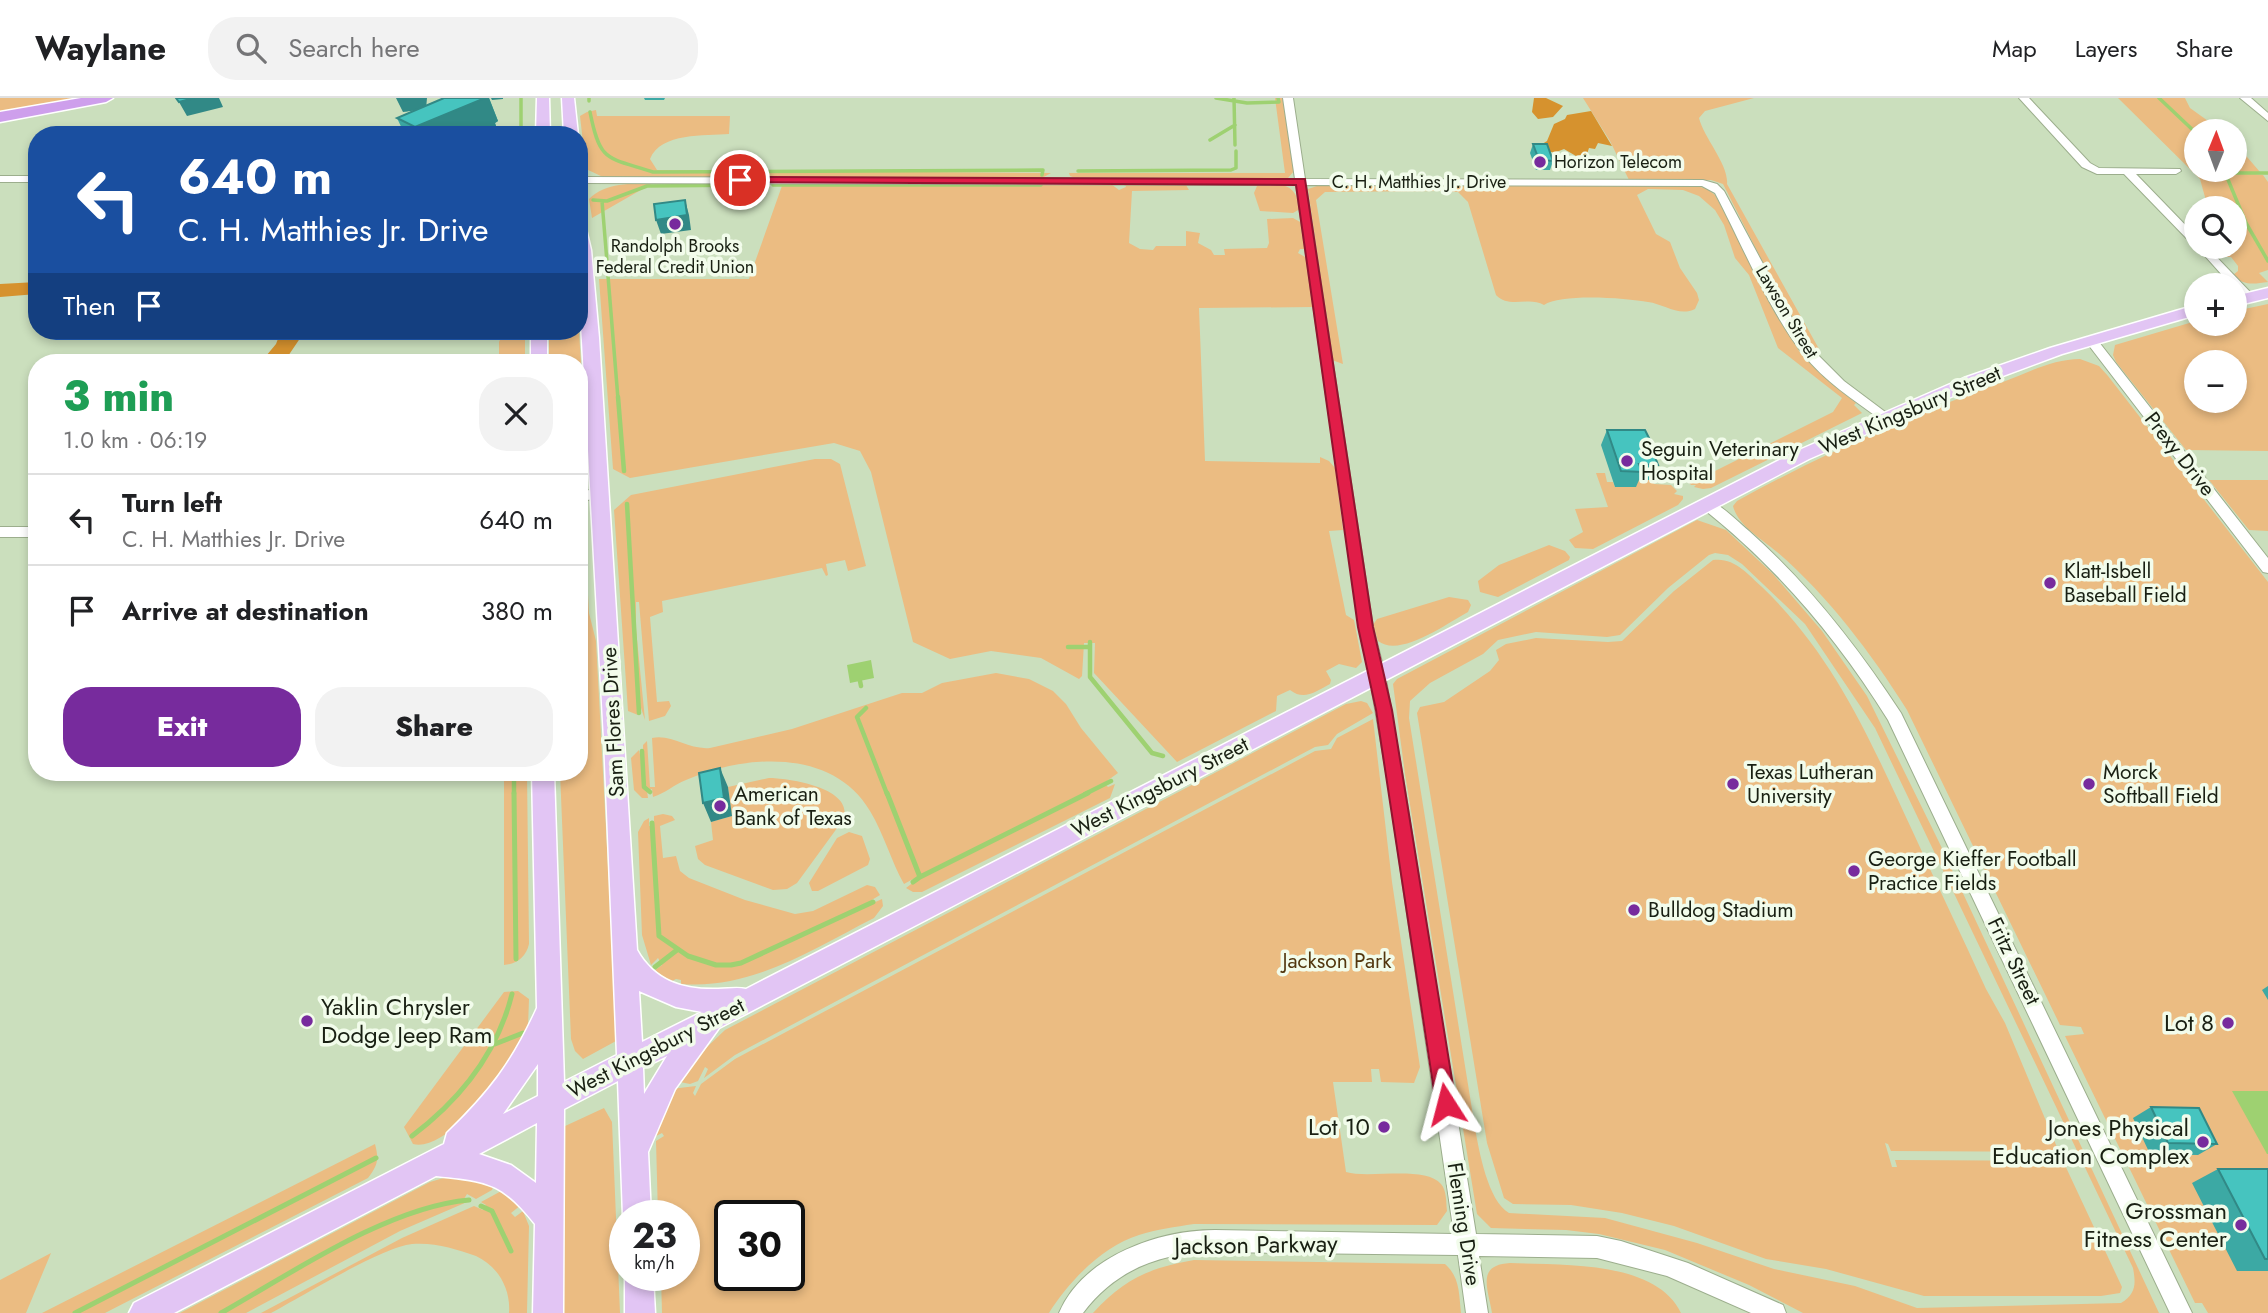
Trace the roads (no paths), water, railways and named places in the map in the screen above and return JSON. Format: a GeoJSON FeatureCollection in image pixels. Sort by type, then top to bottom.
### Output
{"type":"FeatureCollection","features":[{"type":"Feature","properties":{"kind":"highway"},"geometry":{"type":"LineString","coordinates":[[0,117],[106,98]]}},
{"type":"Feature","properties":{"kind":"main road"},"geometry":{"type":"LineString","coordinates":[[543,98],[543,126]]}},
{"type":"Feature","properties":{"kind":"main road"},"geometry":{"type":"LineString","coordinates":[[568,98],[571,126]]}},
{"type":"Feature","properties":{"kind":"main road"},"geometry":{"type":"LineString","coordinates":[[2247,298],[2268,293]]}},
{"type":"Feature","properties":{"kind":"main road","name":"Sam Flores Drive"},"geometry":{"type":"LineString","coordinates":[[588,300],[590,495],[625,953],[636,1200]]}},
{"type":"Feature","properties":{"kind":"main road","name":"West Kingsbury Street"},"geometry":{"type":"LineString","coordinates":[[144,1313],[1803,455],[1970,382],[2091,340],[2184,313]]}},
{"type":"Feature","properties":{"kind":"main road"},"geometry":{"type":"LineString","coordinates":[[543,781],[551,1102],[548,1313]]}},
{"type":"Feature","properties":{"kind":"main road"},"geometry":{"type":"LineString","coordinates":[[625,953],[644,981],[669,994],[701,1000],[754,997]]}},
{"type":"Feature","properties":{"kind":"main road"},"geometry":{"type":"LineString","coordinates":[[431,1163],[472,1128],[511,1083],[535,1043],[549,1003]]}},
{"type":"Feature","properties":{"kind":"main road"},"geometry":{"type":"LineString","coordinates":[[634,1158],[649,1114],[666,1080],[688,1048],[719,1014]]}},
{"type":"Feature","properties":{"kind":"main road"},"geometry":{"type":"LineString","coordinates":[[431,1163],[480,1166],[507,1176],[536,1201],[550,1220]]}},
{"type":"Feature","properties":{"kind":"main road"},"geometry":{"type":"LineString","coordinates":[[639,1291],[640,1313]]}},
{"type":"Feature","properties":{"kind":"street","name":"Fleming Drive"},"geometry":{"type":"LineString","coordinates":[[1288,98],[1366,627],[1377,674],[1477,1313]]}},
{"type":"Feature","properties":{"kind":"street"},"geometry":{"type":"LineString","coordinates":[[2024,98],[2088,167],[2102,172],[2176,172]]}},
{"type":"Feature","properties":{"kind":"street"},"geometry":{"type":"LineString","coordinates":[[2245,98],[2267,117]]}},
{"type":"Feature","properties":{"kind":"street"},"geometry":{"type":"LineString","coordinates":[[2127,171],[2184,230]]}},
{"type":"Feature","properties":{"kind":"street"},"geometry":{"type":"LineString","coordinates":[[0,178],[28,179]]}},
{"type":"Feature","properties":{"kind":"street","name":"C. H. Matthies Jr. Drive"},"geometry":{"type":"LineString","coordinates":[[588,180],[1697,183],[1713,186]]}},
{"type":"Feature","properties":{"kind":"street","name":"Lawson Street"},"geometry":{"type":"LineString","coordinates":[[1713,186],[1719,191],[1786,318],[1808,352],[1840,384],[1886,417]]}},
{"type":"Feature","properties":{"kind":"street"},"geometry":{"type":"LineString","coordinates":[[2210,259],[2221,273]]}},
{"type":"Feature","properties":{"kind":"street","name":"Prexy Drive"},"geometry":{"type":"LineString","coordinates":[[2091,340],[2268,568]]}},
{"type":"Feature","properties":{"kind":"street","name":"Fritz Street"},"geometry":{"type":"LineString","coordinates":[[1706,504],[1737,527],[1782,569],[1835,627],[1867,671],[1895,717],[2181,1313]]}},
{"type":"Feature","properties":{"kind":"street"},"geometry":{"type":"LineString","coordinates":[[0,532],[28,532]]}},
{"type":"Feature","properties":{"kind":"street","name":"Jackson Parkway"},"geometry":{"type":"LineString","coordinates":[[1070,1313],[1102,1278],[1136,1255],[1176,1243],[1214,1241],[1597,1247],[1635,1254],[1671,1265],[1775,1313]]}},
{"type":"Feature","properties":{"kind":"waterway"},"geometry":{"type":"LineString","coordinates":[[521,98],[521,126]]}},
{"type":"Feature","properties":{"kind":"waterway"},"geometry":{"type":"LineString","coordinates":[[1216,98],[1234,101]]}},
{"type":"Feature","properties":{"kind":"waterway"},"geometry":{"type":"LineString","coordinates":[[1234,101],[1279,102],[1278,98]]}},
{"type":"Feature","properties":{"kind":"waterway"},"geometry":{"type":"LineString","coordinates":[[2159,98],[2184,122]]}},
{"type":"Feature","properties":{"kind":"waterway"},"geometry":{"type":"LineString","coordinates":[[1234,101],[1235,125]]}},
{"type":"Feature","properties":{"kind":"waterway"},"geometry":{"type":"LineString","coordinates":[[590,112],[598,141],[608,156],[653,172],[1043,170],[1042,175]]}},
{"type":"Feature","properties":{"kind":"waterway"},"geometry":{"type":"LineString","coordinates":[[1210,140],[1235,125]]}},
{"type":"Feature","properties":{"kind":"waterway"},"geometry":{"type":"LineString","coordinates":[[1235,125],[1235,145]]}},
{"type":"Feature","properties":{"kind":"waterway"},"geometry":{"type":"LineString","coordinates":[[1078,171],[1231,170],[1236,168],[1236,151]]}},
{"type":"Feature","properties":{"kind":"waterway"},"geometry":{"type":"LineString","coordinates":[[2247,173],[2268,173]]}},
{"type":"Feature","properties":{"kind":"waterway"},"geometry":{"type":"LineString","coordinates":[[2229,182],[2246,223],[2268,261]]}},
{"type":"Feature","properties":{"kind":"waterway"},"geometry":{"type":"LineString","coordinates":[[593,200],[607,201],[647,186],[757,185]]}},
{"type":"Feature","properties":{"kind":"waterway"},"geometry":{"type":"LineString","coordinates":[[773,185],[1041,185]]}},
{"type":"Feature","properties":{"kind":"waterway"},"geometry":{"type":"LineString","coordinates":[[602,201],[607,262]]}},
{"type":"Feature","properties":{"kind":"waterway"},"geometry":{"type":"LineString","coordinates":[[608,276],[618,399]]}},
{"type":"Feature","properties":{"kind":"waterway"},"geometry":{"type":"LineString","coordinates":[[618,397],[624,471]]}},
{"type":"Feature","properties":{"kind":"waterway"},"geometry":{"type":"LineString","coordinates":[[627,504],[639,713]]}},
{"type":"Feature","properties":{"kind":"waterway"},"geometry":{"type":"LineString","coordinates":[[1090,642],[1090,647]]}},
{"type":"Feature","properties":{"kind":"waterway"},"geometry":{"type":"LineString","coordinates":[[1068,647],[1090,647]]}},
{"type":"Feature","properties":{"kind":"waterway"},"geometry":{"type":"LineString","coordinates":[[1090,647],[1090,677],[1152,753],[1163,756]]}},
{"type":"Feature","properties":{"kind":"waterway"},"geometry":{"type":"LineString","coordinates":[[860,681],[861,686]]}},
{"type":"Feature","properties":{"kind":"waterway"},"geometry":{"type":"LineString","coordinates":[[866,708],[857,717],[887,794]]}},
{"type":"Feature","properties":{"kind":"waterway"},"geometry":{"type":"LineString","coordinates":[[642,751],[644,787],[650,792]]}},
{"type":"Feature","properties":{"kind":"waterway"},"geometry":{"type":"LineString","coordinates":[[514,781],[514,793]]}},
{"type":"Feature","properties":{"kind":"waterway"},"geometry":{"type":"LineString","coordinates":[[1085,794],[1111,781]]}},
{"type":"Feature","properties":{"kind":"waterway"},"geometry":{"type":"LineString","coordinates":[[514,793],[516,959]]}},
{"type":"Feature","properties":{"kind":"waterway"},"geometry":{"type":"LineString","coordinates":[[887,793],[920,877]]}},
{"type":"Feature","properties":{"kind":"waterway"},"geometry":{"type":"LineString","coordinates":[[920,877],[1088,793]]}},
{"type":"Feature","properties":{"kind":"waterway"},"geometry":{"type":"LineString","coordinates":[[652,823],[659,936],[688,956],[716,965],[741,963],[873,902]]}},
{"type":"Feature","properties":{"kind":"waterway"},"geometry":{"type":"LineString","coordinates":[[913,882],[920,877]]}},
{"type":"Feature","properties":{"kind":"waterway"},"geometry":{"type":"LineString","coordinates":[[655,967],[677,950]]}},
{"type":"Feature","properties":{"kind":"waterway"},"geometry":{"type":"LineString","coordinates":[[412,1136],[446,1107],[475,1074],[497,1036],[512,994]]}},
{"type":"Feature","properties":{"kind":"waterway"},"geometry":{"type":"LineString","coordinates":[[495,1044],[523,1033]]}},
{"type":"Feature","properties":{"kind":"waterway"},"geometry":{"type":"LineString","coordinates":[[75,1313],[376,1158]]}},
{"type":"Feature","properties":{"kind":"waterway"},"geometry":{"type":"LineString","coordinates":[[221,1313],[374,1228],[438,1205],[469,1200]]}},
{"type":"Feature","properties":{"kind":"waterway"},"geometry":{"type":"LineString","coordinates":[[481,1206],[492,1211],[511,1251]]}},
{"type":"Feature","properties":{"kind":"place","name":"Horizon Telecom"},"geometry":{"type":"Point","coordinates":[1540,162]}},
{"type":"Feature","properties":{"kind":"place","name":"Randolph Brooks Federal Credit Union"},"geometry":{"type":"Point","coordinates":[675,224]}},
{"type":"Feature","properties":{"kind":"place","name":"Seguin Veterinary Hospital"},"geometry":{"type":"Point","coordinates":[1627,461]}},
{"type":"Feature","properties":{"kind":"place","name":"Klatt-Isbell Baseball Field"},"geometry":{"type":"Point","coordinates":[2050,583]}},
{"type":"Feature","properties":{"kind":"place","name":"Texas Lutheran University"},"geometry":{"type":"Point","coordinates":[1733,784]}},
{"type":"Feature","properties":{"kind":"place","name":"Morck Softball Field"},"geometry":{"type":"Point","coordinates":[2089,784]}},
{"type":"Feature","properties":{"kind":"place","name":"American Bank of Texas"},"geometry":{"type":"Point","coordinates":[720,806]}},
{"type":"Feature","properties":{"kind":"place","name":"George Kieffer Football Practice Fields"},"geometry":{"type":"Point","coordinates":[1854,871]}},
{"type":"Feature","properties":{"kind":"place","name":"Bulldog Stadium"},"geometry":{"type":"Point","coordinates":[1634,910]}},
{"type":"Feature","properties":{"kind":"place","name":"Yaklin Chrysler Dodge Jeep Ram"},"geometry":{"type":"Point","coordinates":[307,1021]}},
{"type":"Feature","properties":{"kind":"place","name":"Lot 8"},"geometry":{"type":"Point","coordinates":[2228,1023]}},
{"type":"Feature","properties":{"kind":"place","name":"Lot 10"},"geometry":{"type":"Point","coordinates":[1384,1127]}},
{"type":"Feature","properties":{"kind":"place","name":"Jones Physical Education Complex"},"geometry":{"type":"Point","coordinates":[2203,1142]}},
{"type":"Feature","properties":{"kind":"place","name":"Grossman Fitness Center"},"geometry":{"type":"Point","coordinates":[2241,1225]}},
{"type":"Feature","properties":{"kind":"park label","name":"Jackson Park"},"geometry":{"type":"Point","coordinates":[1337,961]}}]}
